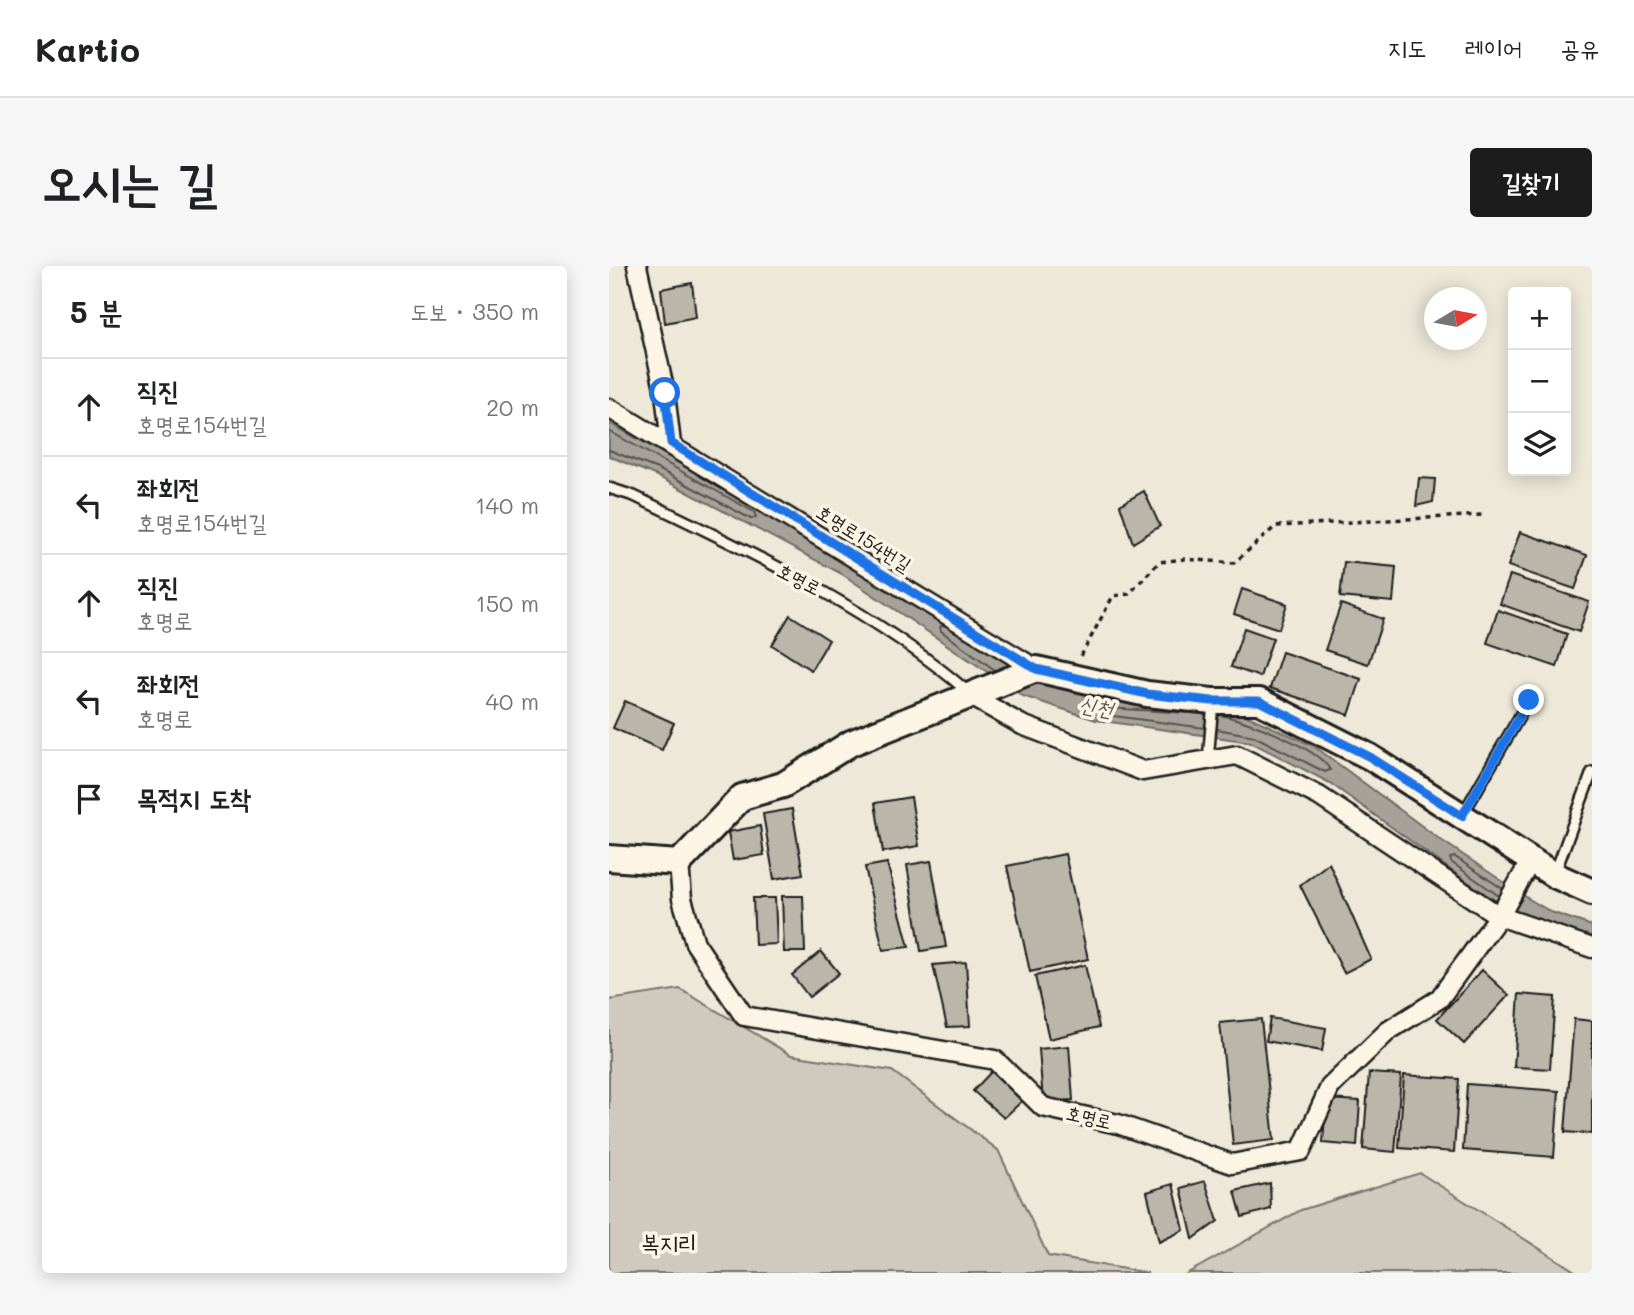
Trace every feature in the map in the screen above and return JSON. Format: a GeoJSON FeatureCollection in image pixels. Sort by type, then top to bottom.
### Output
{"type":"FeatureCollection","features":[{"type":"Feature","properties":{"kind":"street"},"geometry":{"type":"LineString","coordinates":[[637,266],[665,393],[671,443]]}},
{"type":"Feature","properties":{"kind":"street","name":"호명로154번길"},"geometry":{"type":"LineString","coordinates":[[609,408],[671,443],[1034,670]]}},
{"type":"Feature","properties":{"kind":"street"},"geometry":{"type":"LineString","coordinates":[[609,858],[679,863],[742,797],[783,785],[851,743],[1034,670],[1147,694],[1213,703],[1259,701],[1370,757],[1554,874],[1592,892]]}},
{"type":"Feature","properties":{"kind":"street"},"geometry":{"type":"LineString","coordinates":[[975,695],[1023,724],[1143,771],[1208,757],[1237,755],[1319,796],[1500,914],[1592,948]]}},
{"type":"Feature","properties":{"kind":"street"},"geometry":{"type":"LineString","coordinates":[[1500,914],[1531,860]]}},
{"type":"Feature","properties":{"kind":"street","name":"호명로"},"geometry":{"type":"LineString","coordinates":[[679,863],[682,899],[695,943],[744,1016],[995,1060],[1043,1107],[1118,1124],[1232,1164],[1301,1151],[1330,1087],[1388,1031],[1439,999],[1500,914]]}},
{"type":"Feature","properties":{"kind":"lane","name":"호명로"},"geometry":{"type":"LineString","coordinates":[[609,488],[634,496],[827,593],[935,664],[975,695]]}},
{"type":"Feature","properties":{"kind":"lane"},"geometry":{"type":"LineString","coordinates":[[1462,816],[1529,700]]}},
{"type":"Feature","properties":{"kind":"lane"},"geometry":{"type":"LineString","coordinates":[[1208,757],[1213,703]]}},
{"type":"Feature","properties":{"kind":"lane"},"geometry":{"type":"LineString","coordinates":[[1554,874],[1592,772]]}},
{"type":"Feature","properties":{"kind":"path"},"geometry":{"type":"LineString","coordinates":[[1070,677],[1113,596],[1129,594],[1159,562],[1185,559],[1234,563],[1276,526],[1483,515]]}},
{"type":"Feature","properties":{"kind":"shaded area"},"geometry":{"type":"Polygon","coordinates":[[[680,989],[791,1055],[892,1071],[998,1150],[1048,1256],[1148,1273],[609,1273],[609,1000],[680,989]]]}},
{"type":"Feature","properties":{"kind":"shaded area"},"geometry":{"type":"Polygon","coordinates":[[[1420,1173],[1578,1273],[1188,1273],[1301,1210],[1420,1173]]]}},
{"type":"Feature","properties":{"kind":"water","name":"신천"},"geometry":{"type":"Polygon","coordinates":[[[609,423],[791,525],[1045,680],[1099,700],[1232,709],[1314,746],[1438,838],[1529,899],[1551,912],[1592,926],[1592,940],[1515,916],[1330,783],[1251,742],[1096,720],[1023,696],[842,574],[657,476],[609,456],[609,423]]]}},
{"type":"Feature","properties":{"kind":"building"},"geometry":{"type":"Polygon","coordinates":[[[692,283],[696,317],[665,323],[661,289],[692,283]]]}},
{"type":"Feature","properties":{"kind":"building"},"geometry":{"type":"Polygon","coordinates":[[[1419,478],[1435,479],[1433,502],[1416,506],[1419,478]]]}},
{"type":"Feature","properties":{"kind":"building"},"geometry":{"type":"Polygon","coordinates":[[[1144,491],[1160,526],[1133,543],[1120,505],[1144,491]]]}},
{"type":"Feature","properties":{"kind":"building"},"geometry":{"type":"Polygon","coordinates":[[[1520,532],[1587,555],[1575,589],[1508,566],[1520,532]]]}},
{"type":"Feature","properties":{"kind":"building"},"geometry":{"type":"Polygon","coordinates":[[[1344,562],[1396,567],[1393,602],[1340,597],[1344,562]]]}},
{"type":"Feature","properties":{"kind":"building"},"geometry":{"type":"Polygon","coordinates":[[[1510,575],[1589,602],[1579,632],[1500,604],[1510,575]]]}},
{"type":"Feature","properties":{"kind":"building"},"geometry":{"type":"Polygon","coordinates":[[[1242,589],[1287,604],[1279,629],[1234,614],[1242,589]]]}},
{"type":"Feature","properties":{"kind":"building"},"geometry":{"type":"Polygon","coordinates":[[[1341,604],[1383,619],[1368,664],[1325,650],[1341,604]]]}},
{"type":"Feature","properties":{"kind":"building"},"geometry":{"type":"Polygon","coordinates":[[[1498,610],[1567,634],[1557,667],[1487,643],[1498,610]]]}},
{"type":"Feature","properties":{"kind":"building"},"geometry":{"type":"Polygon","coordinates":[[[790,615],[829,640],[811,670],[772,645],[790,615]]]}},
{"type":"Feature","properties":{"kind":"building"},"geometry":{"type":"Polygon","coordinates":[[[1244,628],[1273,638],[1260,677],[1231,667],[1244,628]]]}},
{"type":"Feature","properties":{"kind":"building"},"geometry":{"type":"Polygon","coordinates":[[[1282,652],[1361,679],[1349,715],[1270,688],[1282,652]]]}},
{"type":"Feature","properties":{"kind":"building"},"geometry":{"type":"Polygon","coordinates":[[[625,701],[674,723],[662,750],[613,728],[625,701]]]}},
{"type":"Feature","properties":{"kind":"building"},"geometry":{"type":"Polygon","coordinates":[[[911,797],[919,846],[883,852],[875,803],[911,797]]]}},
{"type":"Feature","properties":{"kind":"building"},"geometry":{"type":"Polygon","coordinates":[[[792,809],[803,874],[774,879],[763,814],[792,809]]]}},
{"type":"Feature","properties":{"kind":"building"},"geometry":{"type":"Polygon","coordinates":[[[760,826],[764,855],[733,860],[728,832],[760,826]]]}},
{"type":"Feature","properties":{"kind":"building"},"geometry":{"type":"Polygon","coordinates":[[[1065,854],[1088,959],[1030,972],[1007,866],[1065,854]]]}},
{"type":"Feature","properties":{"kind":"building"},"geometry":{"type":"Polygon","coordinates":[[[931,861],[946,947],[921,951],[907,865],[931,861]]]}},
{"type":"Feature","properties":{"kind":"building"},"geometry":{"type":"Polygon","coordinates":[[[887,863],[909,947],[883,950],[865,867],[887,863]]]}},
{"type":"Feature","properties":{"kind":"building"},"geometry":{"type":"Polygon","coordinates":[[[1329,863],[1371,959],[1344,973],[1300,885],[1329,863]]]}},
{"type":"Feature","properties":{"kind":"building"},"geometry":{"type":"Polygon","coordinates":[[[782,896],[803,896],[805,952],[784,952],[782,896]]]}},
{"type":"Feature","properties":{"kind":"building"},"geometry":{"type":"Polygon","coordinates":[[[753,898],[775,898],[777,944],[755,945],[753,898]]]}},
{"type":"Feature","properties":{"kind":"building"},"geometry":{"type":"Polygon","coordinates":[[[821,951],[839,973],[809,997],[792,975],[821,951]]]}},
{"type":"Feature","properties":{"kind":"building"},"geometry":{"type":"Polygon","coordinates":[[[966,962],[970,1026],[947,1027],[933,965],[966,962]]]}},
{"type":"Feature","properties":{"kind":"building"},"geometry":{"type":"Polygon","coordinates":[[[1085,965],[1099,1027],[1049,1039],[1035,976],[1085,965]]]}},
{"type":"Feature","properties":{"kind":"building"},"geometry":{"type":"Polygon","coordinates":[[[1482,970],[1509,995],[1464,1044],[1437,1019],[1482,970]]]}},
{"type":"Feature","properties":{"kind":"building"},"geometry":{"type":"Polygon","coordinates":[[[1519,994],[1555,997],[1550,1069],[1514,1067],[1519,994]]]}},
{"type":"Feature","properties":{"kind":"building"},"geometry":{"type":"Polygon","coordinates":[[[1270,1018],[1326,1028],[1322,1051],[1266,1041],[1270,1018]]]}},
{"type":"Feature","properties":{"kind":"building"},"geometry":{"type":"Polygon","coordinates":[[[1261,1019],[1274,1140],[1233,1145],[1220,1023],[1261,1019]]]}},
{"type":"Feature","properties":{"kind":"building"},"geometry":{"type":"Polygon","coordinates":[[[1574,1019],[1592,1021],[1592,1134],[1565,1132],[1574,1019]]]}},
{"type":"Feature","properties":{"kind":"building"},"geometry":{"type":"Polygon","coordinates":[[[1069,1046],[1073,1100],[1043,1102],[1039,1049],[1069,1046]]]}},
{"type":"Feature","properties":{"kind":"building"},"geometry":{"type":"Polygon","coordinates":[[[992,1071],[1022,1101],[1004,1118],[973,1091],[992,1071]]]}},
{"type":"Feature","properties":{"kind":"building"},"geometry":{"type":"Polygon","coordinates":[[[1369,1073],[1401,1075],[1395,1152],[1363,1149],[1369,1073]]]}},
{"type":"Feature","properties":{"kind":"building"},"geometry":{"type":"Polygon","coordinates":[[[1404,1075],[1459,1079],[1454,1152],[1399,1148],[1404,1075]]]}},
{"type":"Feature","properties":{"kind":"building"},"geometry":{"type":"Polygon","coordinates":[[[1467,1084],[1559,1091],[1554,1157],[1463,1150],[1467,1084]]]}},
{"type":"Feature","properties":{"kind":"building"},"geometry":{"type":"Polygon","coordinates":[[[1326,1099],[1360,1101],[1357,1146],[1323,1143],[1326,1099]]]}},
{"type":"Feature","properties":{"kind":"building"},"geometry":{"type":"Polygon","coordinates":[[[1205,1181],[1218,1221],[1193,1239],[1181,1188],[1205,1181]]]}},
{"type":"Feature","properties":{"kind":"building"},"geometry":{"type":"Polygon","coordinates":[[[1270,1183],[1271,1209],[1242,1217],[1235,1191],[1270,1183]]]}},
{"type":"Feature","properties":{"kind":"building"},"geometry":{"type":"Polygon","coordinates":[[[1173,1184],[1184,1230],[1159,1242],[1147,1192],[1173,1184]]]}},
{"type":"Feature","properties":{"kind":"district","name":"복지리"},"geometry":{"type":"Point","coordinates":[669,1243]}},
{"type":"Feature","properties":{"kind":"route"},"geometry":{"type":"LineString","coordinates":[[665,393],[671,443],[1036,669],[1147,694],[1212,701],[1259,701],[1370,757],[1462,816],[1529,700]]}}]}
